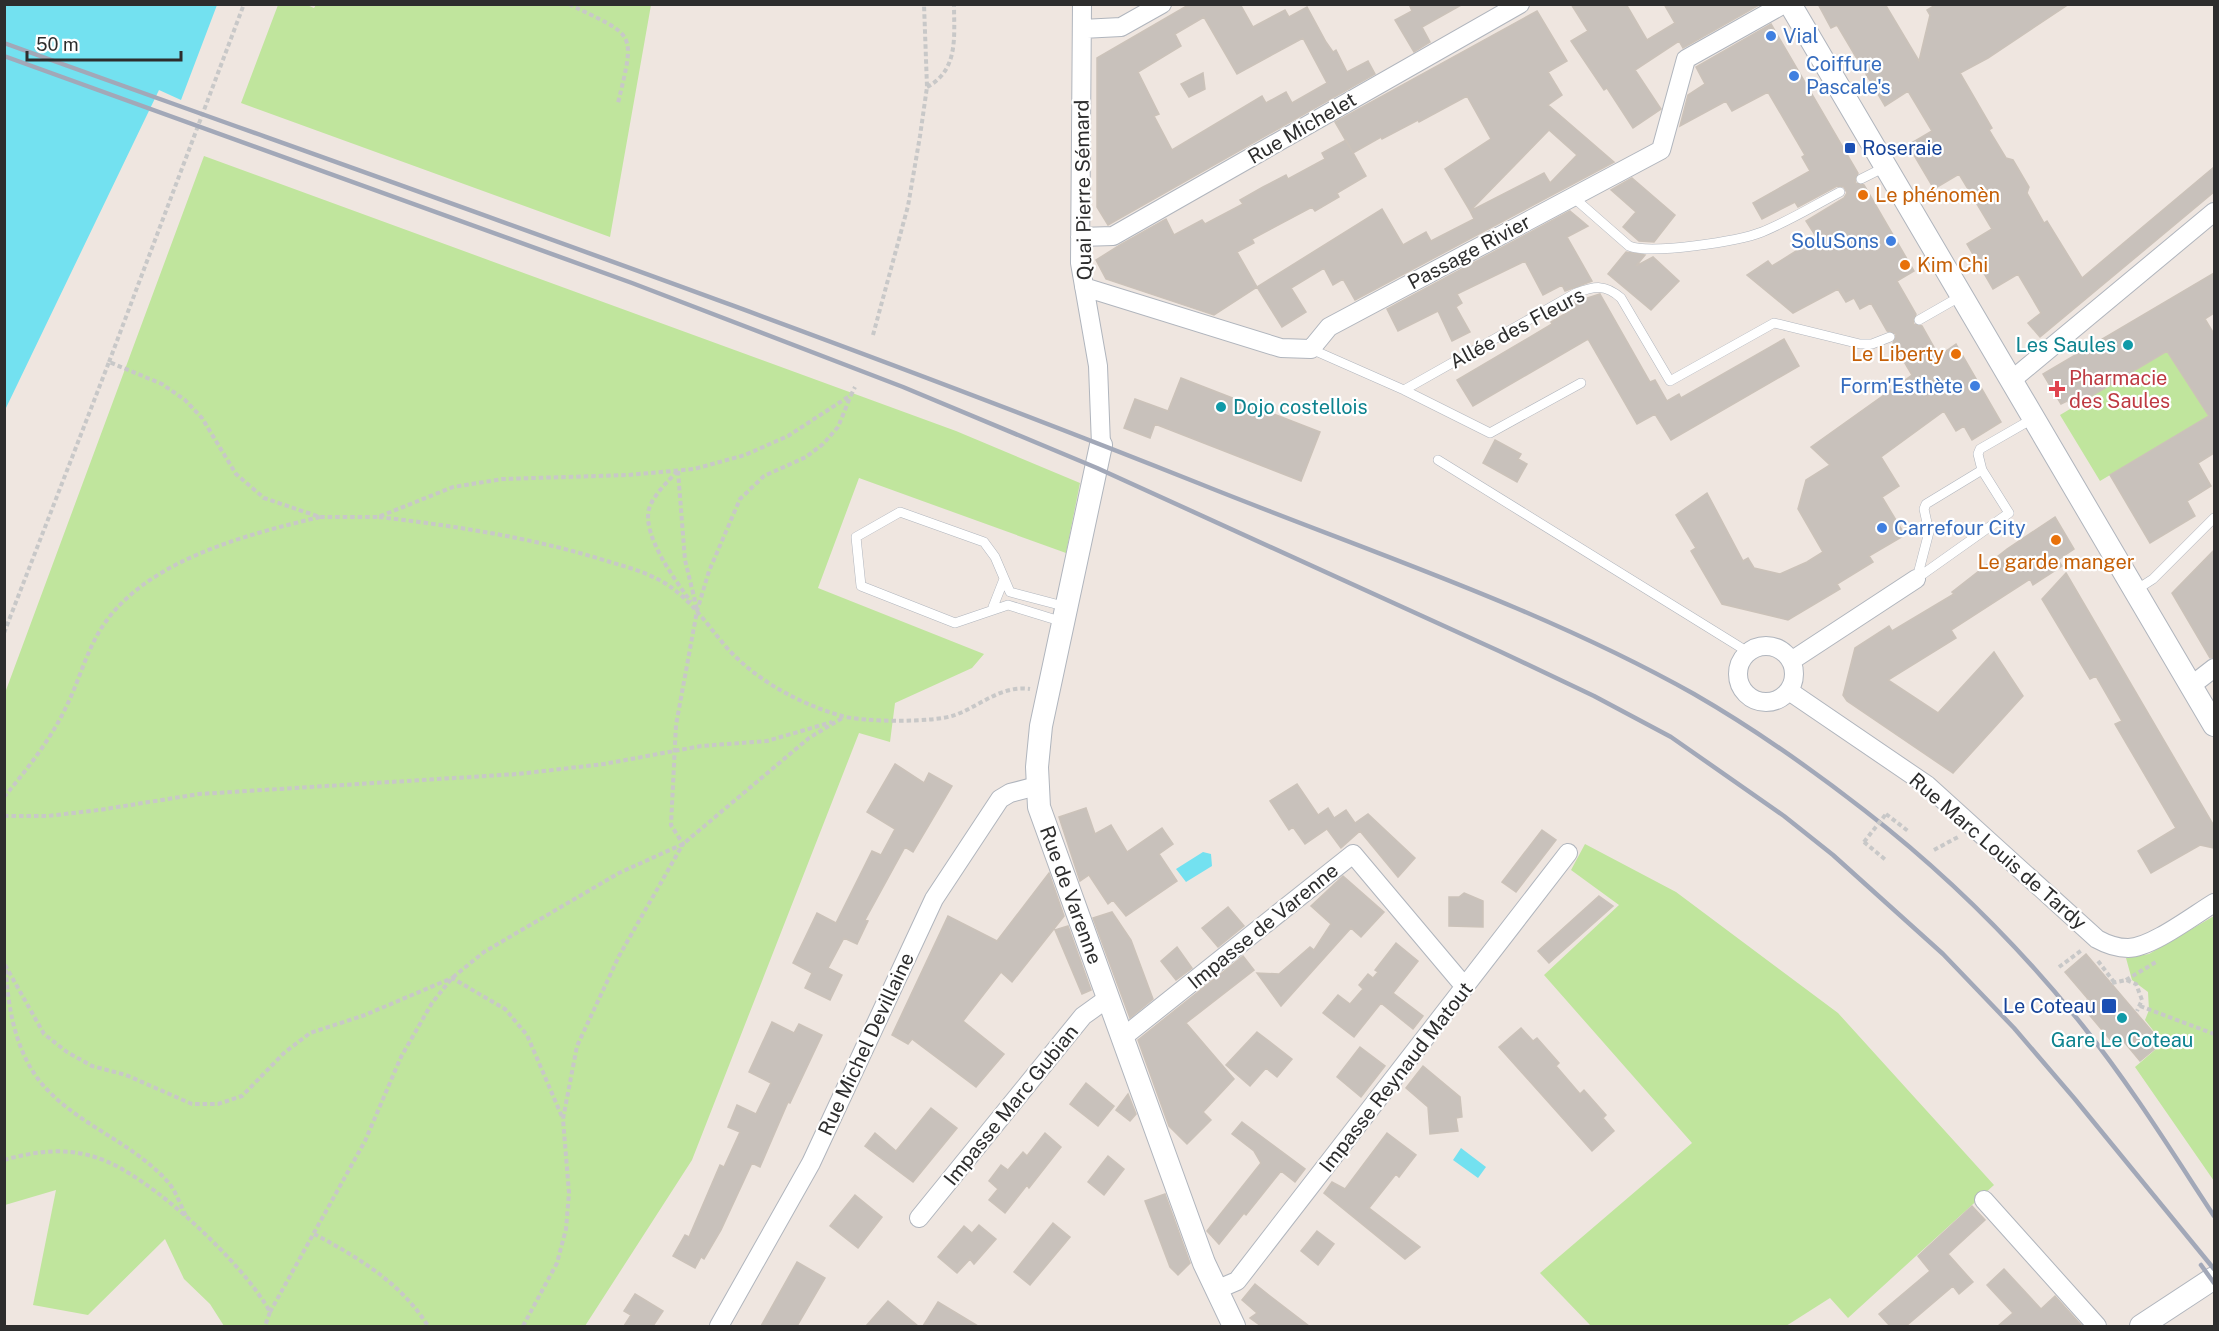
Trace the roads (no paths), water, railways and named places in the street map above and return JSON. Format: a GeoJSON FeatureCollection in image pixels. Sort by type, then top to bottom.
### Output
{"type":"FeatureCollection","features":[{"type":"Feature","properties":{"kind":"street","name":"Quai Pierre Sémard"},"geometry":{"type":"LineString","coordinates":[[1082,4],[1080,237],[1084,287],[1098,366],[1101,445]]}},
{"type":"Feature","properties":{"kind":"street"},"geometry":{"type":"LineString","coordinates":[[1082,29],[1121,27],[1162,4]]}},
{"type":"Feature","properties":{"kind":"street","name":"Rue Michelet"},"geometry":{"type":"LineString","coordinates":[[1080,237],[1113,236],[1520,4]]}},
{"type":"Feature","properties":{"kind":"street","name":"Passage Rivier"},"geometry":{"type":"LineString","coordinates":[[1311,349],[1329,327],[1661,150],[1686,59],[1784,4]]}},
{"type":"Feature","properties":{"kind":"street"},"geometry":{"type":"LineString","coordinates":[[1790,4],[2013,379],[2214,725]]}},
{"type":"Feature","properties":{"kind":"street"},"geometry":{"type":"LineString","coordinates":[[2013,379],[2214,212]]}},
{"type":"Feature","properties":{"kind":"street"},"geometry":{"type":"LineString","coordinates":[[1084,287],[1281,348],[1311,349]]}},
{"type":"Feature","properties":{"kind":"street","name":"Rue de Varenne"},"geometry":{"type":"LineString","coordinates":[[1101,445],[1048,691],[1038,748],[1037,786],[1044,823],[1122,1038],[1216,1290],[1234,1326]]}},
{"type":"Feature","properties":{"kind":"street"},"geometry":{"type":"LineString","coordinates":[[1791,661],[1916,579]]}},
{"type":"Feature","properties":{"kind":"street"},"geometry":{"type":"LineString","coordinates":[[1766,646],[1785,653],[1791,661],[1794,676],[1789,691],[1781,698],[1761,703],[1742,691],[1737,671],[1741,660],[1748,652],[1766,646]]}},
{"type":"Feature","properties":{"kind":"street"},"geometry":{"type":"LineString","coordinates":[[2192,685],[2214,668]]}},
{"type":"Feature","properties":{"kind":"street","name":"Rue Marc Louis de Tardy"},"geometry":{"type":"LineString","coordinates":[[1789,691],[1927,785],[2091,943],[2128,948],[2144,945],[2214,903]]}},
{"type":"Feature","properties":{"kind":"street","name":"Rue Michel Devillaine"},"geometry":{"type":"LineString","coordinates":[[719,1326],[811,1163],[934,899],[1000,800],[1010,793],[1037,786]]}},
{"type":"Feature","properties":{"kind":"street","name":"Impasse Reynaud Matout"},"geometry":{"type":"LineString","coordinates":[[1216,1290],[1237,1281],[1568,853]]}},
{"type":"Feature","properties":{"kind":"street","name":"Impasse de Varenne"},"geometry":{"type":"LineString","coordinates":[[1122,1038],[1353,854],[1465,987]]}},
{"type":"Feature","properties":{"kind":"street","name":"Impasse Marc Gubian"},"geometry":{"type":"LineString","coordinates":[[919,1218],[1083,1016],[1108,998]]}},
{"type":"Feature","properties":{"kind":"street"},"geometry":{"type":"LineString","coordinates":[[1984,1200],[2097,1326]]}},
{"type":"Feature","properties":{"kind":"street"},"geometry":{"type":"LineString","coordinates":[[2141,1326],[2214,1278]]}},
{"type":"Feature","properties":{"kind":"lane"},"geometry":{"type":"LineString","coordinates":[[1861,179],[1885,167]]}},
{"type":"Feature","properties":{"kind":"lane"},"geometry":{"type":"LineString","coordinates":[[1573,197],[1629,246],[1640,251],[1665,250],[1760,233],[1840,192]]}},
{"type":"Feature","properties":{"kind":"lane","name":"Allée des Fleurs"},"geometry":{"type":"LineString","coordinates":[[1404,390],[1576,293],[1601,286],[1610,288],[1621,298],[1670,381],[1774,323],[1860,344],[1872,344],[1890,337]]}},
{"type":"Feature","properties":{"kind":"lane"},"geometry":{"type":"LineString","coordinates":[[1919,320],[1962,296]]}},
{"type":"Feature","properties":{"kind":"lane"},"geometry":{"type":"LineString","coordinates":[[1311,349],[1404,390],[1490,433],[1581,383]]}},
{"type":"Feature","properties":{"kind":"lane"},"geometry":{"type":"LineString","coordinates":[[1916,579],[2009,513],[1982,470],[1977,454],[1980,449],[2034,418]]}},
{"type":"Feature","properties":{"kind":"lane"},"geometry":{"type":"LineString","coordinates":[[1438,460],[1748,652]]}},
{"type":"Feature","properties":{"kind":"lane"},"geometry":{"type":"LineString","coordinates":[[1916,579],[1929,532],[1924,509],[1926,504],[1982,470]]}},
{"type":"Feature","properties":{"kind":"lane"},"geometry":{"type":"LineString","coordinates":[[900,512],[984,543],[995,557],[1010,592],[1065,615],[1008,605],[993,608],[955,623],[861,586],[856,537],[900,512]]}},
{"type":"Feature","properties":{"kind":"lane"},"geometry":{"type":"LineString","coordinates":[[2136,591],[2153,579],[2214,518]]}},
{"type":"Feature","properties":{"kind":"lane"},"geometry":{"type":"LineString","coordinates":[[993,608],[1004,579]]}},
{"type":"Feature","properties":{"kind":"water"},"geometry":{"type":"Polygon","coordinates":[[[5,4],[217,5],[181,100],[159,90],[5,410],[5,4]]]}},
{"type":"Feature","properties":{"kind":"water"},"geometry":{"type":"Polygon","coordinates":[[[1203,852],[1211,854],[1212,866],[1186,882],[1176,869],[1203,852]]]}},
{"type":"Feature","properties":{"kind":"water"},"geometry":{"type":"Polygon","coordinates":[[[1461,1148],[1486,1167],[1478,1178],[1453,1160],[1461,1148]]]}},
{"type":"Feature","properties":{"kind":"railway"},"geometry":{"type":"LineString","coordinates":[[4,43],[603,258],[901,368],[1512,606],[1634,662],[1716,707],[1802,764],[1844,794],[1952,884],[2033,967],[2083,1026],[2118,1072],[2214,1216]]}},
{"type":"Feature","properties":{"kind":"railway"},"geometry":{"type":"LineString","coordinates":[[4,56],[632,283],[903,387],[1097,468],[1499,651],[1594,696],[1671,737],[1784,816],[1833,855],[1943,954],[2014,1028],[2214,1269]]}},
{"type":"Feature","properties":{"kind":"railway"},"geometry":{"type":"LineString","coordinates":[[2201,1265],[2214,1283]]}},
{"type":"Feature","properties":{"kind":"place","name":"Vial"},"geometry":{"type":"Point","coordinates":[1771,36]}},
{"type":"Feature","properties":{"kind":"place","name":"Coiffure Pascale's"},"geometry":{"type":"Point","coordinates":[1794,76]}},
{"type":"Feature","properties":{"kind":"place","name":"Roseraie"},"geometry":{"type":"Point","coordinates":[1850,148]}},
{"type":"Feature","properties":{"kind":"place","name":"Le phénomèn"},"geometry":{"type":"Point","coordinates":[1863,195]}},
{"type":"Feature","properties":{"kind":"place","name":"SoluSons"},"geometry":{"type":"Point","coordinates":[1891,241]}},
{"type":"Feature","properties":{"kind":"place","name":"Kim Chi"},"geometry":{"type":"Point","coordinates":[1905,265]}},
{"type":"Feature","properties":{"kind":"place","name":"Les Saules"},"geometry":{"type":"Point","coordinates":[2128,345]}},
{"type":"Feature","properties":{"kind":"place","name":"Le Liberty"},"geometry":{"type":"Point","coordinates":[1956,354]}},
{"type":"Feature","properties":{"kind":"place","name":"Form'Esthète"},"geometry":{"type":"Point","coordinates":[1975,386]}},
{"type":"Feature","properties":{"kind":"place","name":"Pharmacie des Saules"},"geometry":{"type":"Point","coordinates":[2057,389]}},
{"type":"Feature","properties":{"kind":"place","name":"Dojo costellois"},"geometry":{"type":"Point","coordinates":[1221,407]}},
{"type":"Feature","properties":{"kind":"place","name":"Carrefour City"},"geometry":{"type":"Point","coordinates":[1882,528]}},
{"type":"Feature","properties":{"kind":"place","name":"Le garde manger"},"geometry":{"type":"Point","coordinates":[2056,540]}},
{"type":"Feature","properties":{"kind":"place","name":"Le Coteau"},"geometry":{"type":"Point","coordinates":[2109,1006]}},
{"type":"Feature","properties":{"kind":"place","name":"Gare Le Coteau"},"geometry":{"type":"Point","coordinates":[2122,1018]}}]}
